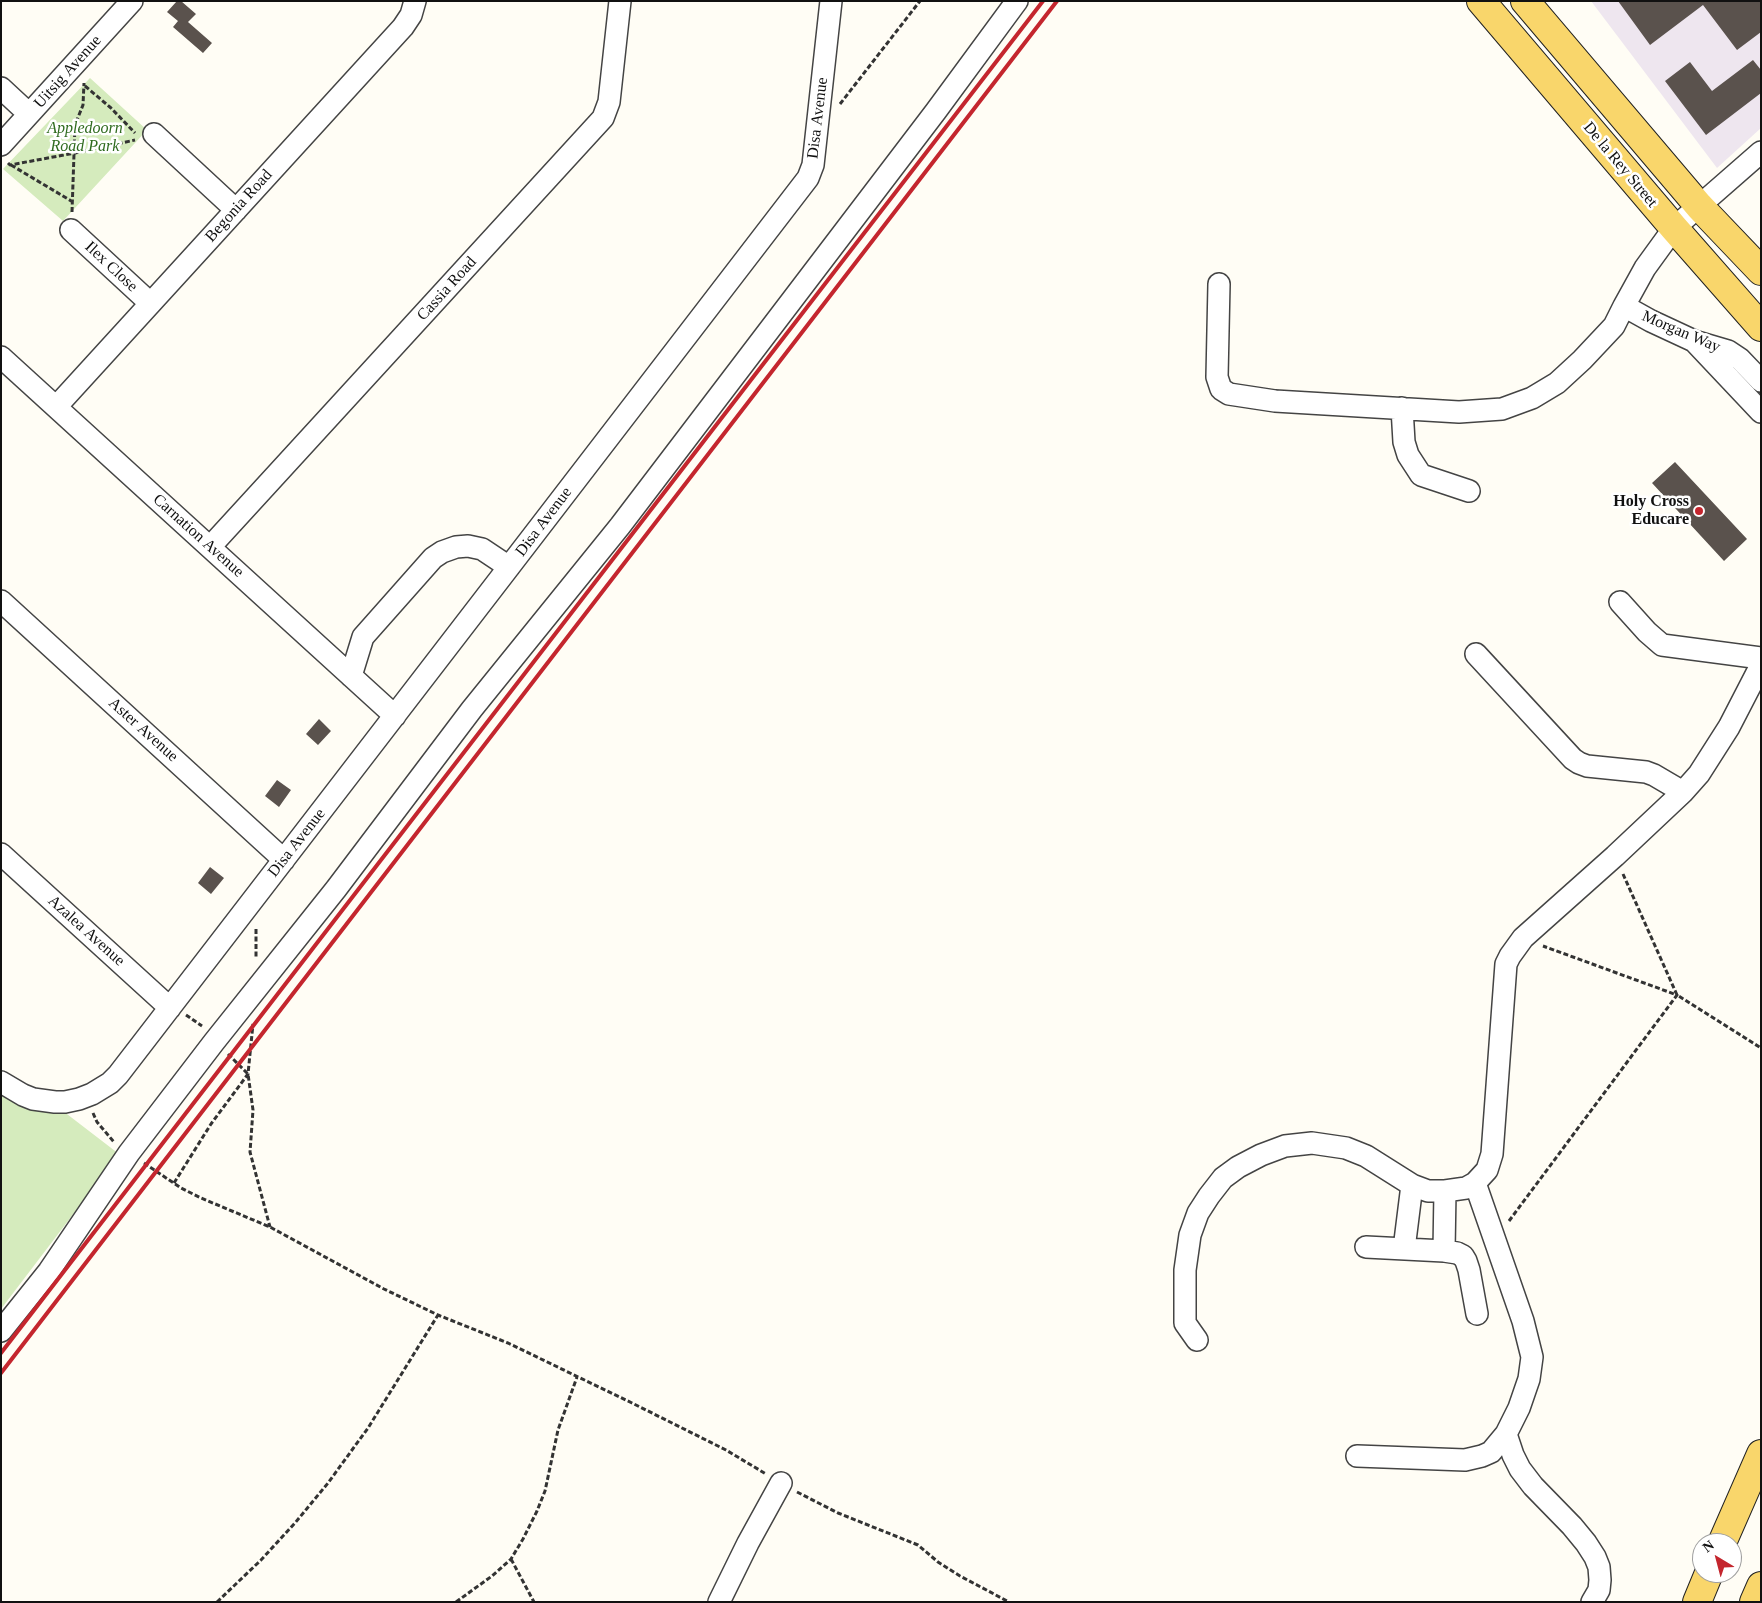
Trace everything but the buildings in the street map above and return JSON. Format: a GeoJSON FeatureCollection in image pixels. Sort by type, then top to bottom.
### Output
{"type":"FeatureCollection","features":[{"type":"Feature","properties":{"kind":"main road","name":"De la Rey Street"},"geometry":{"type":"LineString","coordinates":[[1480,1],[1674,228],[1761,326]]}},
{"type":"Feature","properties":{"kind":"main road","name":"De la Rey Street"},"geometry":{"type":"LineString","coordinates":[[1525,1],[1700,206],[1761,271]]}},
{"type":"Feature","properties":{"kind":"main road"},"geometry":{"type":"LineString","coordinates":[[1726,1533],[1761,1454]]}},
{"type":"Feature","properties":{"kind":"main road"},"geometry":{"type":"LineString","coordinates":[[1697,1602],[1705,1583]]}},
{"type":"Feature","properties":{"kind":"main road"},"geometry":{"type":"LineString","coordinates":[[1754,1602],[1761,1586]]}},
{"type":"Feature","properties":{"kind":"street","name":"Uitsig Avenue"},"geometry":{"type":"LineString","coordinates":[[1,88],[30,114],[132,1]]}},
{"type":"Feature","properties":{"kind":"street","name":"Begonia Road"},"geometry":{"type":"LineString","coordinates":[[56,406],[403,27],[411,15],[415,1]]}},
{"type":"Feature","properties":{"kind":"street","name":"Cassia Road"},"geometry":{"type":"LineString","coordinates":[[210,547],[603,118],[609,102],[620,1]]}},
{"type":"Feature","properties":{"kind":"street","name":"Disa Avenue"},"geometry":{"type":"LineString","coordinates":[[1,1082],[23,1095],[44,1101],[66,1102],[79,1099],[102,1089],[118,1075],[395,716],[808,178],[812,165],[831,1]]}},
{"type":"Feature","properties":{"kind":"street"},"geometry":{"type":"LineString","coordinates":[[1,1331],[49,1271],[129,1153],[214,1042],[336,889],[472,709],[620,526],[1017,1]]}},
{"type":"Feature","properties":{"kind":"street"},"geometry":{"type":"LineString","coordinates":[[1,145],[30,114]]}},
{"type":"Feature","properties":{"kind":"street"},"geometry":{"type":"LineString","coordinates":[[154,134],[236,210]]}},
{"type":"Feature","properties":{"kind":"street","name":"Morgan Way"},"geometry":{"type":"LineString","coordinates":[[1761,152],[1674,228],[1645,268],[1624,306],[1651,321],[1694,340],[1728,351],[1740,359],[1761,381]]}},
{"type":"Feature","properties":{"kind":"street","name":"Ilex Close"},"geometry":{"type":"LineString","coordinates":[[71,230],[150,303]]}},
{"type":"Feature","properties":{"kind":"street"},"geometry":{"type":"LineString","coordinates":[[1219,284],[1217,377],[1221,389],[1229,394],[1276,401],[1459,412],[1502,409],[1532,398],[1556,384],[1614,326],[1624,306]]}},
{"type":"Feature","properties":{"kind":"street"},"geometry":{"type":"LineString","coordinates":[[1694,340],[1761,412]]}},
{"type":"Feature","properties":{"kind":"street","name":"Carnation Avenue"},"geometry":{"type":"LineString","coordinates":[[1,357],[395,716]]}},
{"type":"Feature","properties":{"kind":"street"},"geometry":{"type":"LineString","coordinates":[[1402,408],[1404,442],[1408,455],[1421,476],[1469,491]]}},
{"type":"Feature","properties":{"kind":"street"},"geometry":{"type":"LineString","coordinates":[[351,676],[363,637],[433,558],[442,552],[456,547],[468,546],[482,549],[509,567]]}},
{"type":"Feature","properties":{"kind":"street","name":"Aster Avenue"},"geometry":{"type":"LineString","coordinates":[[1,601],[284,860]]}},
{"type":"Feature","properties":{"kind":"street"},"geometry":{"type":"LineString","coordinates":[[1620,602],[1647,632],[1662,645],[1761,658]]}},
{"type":"Feature","properties":{"kind":"street"},"geometry":{"type":"LineString","coordinates":[[1476,654],[1573,759],[1579,763],[1587,766],[1646,772],[1683,792]]}},
{"type":"Feature","properties":{"kind":"street"},"geometry":{"type":"LineString","coordinates":[[1197,1340],[1186,1322],[1185,1270],[1190,1235],[1198,1213],[1209,1196],[1223,1178],[1238,1167],[1261,1155],[1285,1146],[1312,1143],[1346,1148],[1366,1156],[1412,1185],[1428,1191],[1466,1188],[1475,1183],[1487,1170],[1492,1154],[1506,964],[1515,947],[1683,792],[1700,774],[1730,727],[1761,665]]}},
{"type":"Feature","properties":{"kind":"street","name":"Azalea Avenue"},"geometry":{"type":"LineString","coordinates":[[1,854],[170,1008]]}},
{"type":"Feature","properties":{"kind":"street"},"geometry":{"type":"LineString","coordinates":[[1357,1456],[1474,1459],[1490,1452],[1506,1434],[1519,1408],[1530,1379],[1532,1357],[1523,1321],[1475,1183]]}},
{"type":"Feature","properties":{"kind":"street"},"geometry":{"type":"LineString","coordinates":[[1404,1249],[1412,1185]]}},
{"type":"Feature","properties":{"kind":"street"},"geometry":{"type":"LineString","coordinates":[[1444,1251],[1445,1191]]}},
{"type":"Feature","properties":{"kind":"street"},"geometry":{"type":"LineString","coordinates":[[1366,1247],[1444,1251],[1458,1253],[1463,1256],[1469,1270],[1477,1314]]}},
{"type":"Feature","properties":{"kind":"street"},"geometry":{"type":"LineString","coordinates":[[1506,1434],[1520,1469],[1533,1486],[1572,1526],[1595,1557],[1599,1567],[1600,1580],[1599,1590],[1592,1602]]}},
{"type":"Feature","properties":{"kind":"street"},"geometry":{"type":"LineString","coordinates":[[719,1602],[781,1483]]}},
{"type":"Feature","properties":{"kind":"path"},"geometry":{"type":"LineString","coordinates":[[837,108],[920,1]]}},
{"type":"Feature","properties":{"kind":"path"},"geometry":{"type":"LineString","coordinates":[[71,69],[84,81],[83,106],[75,125],[71,230]]}},
{"type":"Feature","properties":{"kind":"path"},"geometry":{"type":"LineString","coordinates":[[10,165],[134,141],[139,137],[111,108],[84,86]]}},
{"type":"Feature","properties":{"kind":"path"},"geometry":{"type":"LineString","coordinates":[[1,158],[73,202]]}},
{"type":"Feature","properties":{"kind":"path"},"geometry":{"type":"LineString","coordinates":[[1614,856],[1677,995]]}},
{"type":"Feature","properties":{"kind":"path"},"geometry":{"type":"LineString","coordinates":[[1523,938],[1677,995],[1761,1048]]}},
{"type":"Feature","properties":{"kind":"path"},"geometry":{"type":"LineString","coordinates":[[1495,1239],[1677,995]]}},
{"type":"Feature","properties":{"kind":"path"},"geometry":{"type":"LineString","coordinates":[[170,1008],[188,1016],[202,1027],[214,1042],[248,1074],[253,1110],[250,1152],[270,1227]]}},
{"type":"Feature","properties":{"kind":"path"},"geometry":{"type":"LineString","coordinates":[[174,1183],[211,1124],[248,1074]]}},
{"type":"Feature","properties":{"kind":"path"},"geometry":{"type":"LineString","coordinates":[[92,1094],[92,1112],[96,1122],[118,1145],[174,1183],[201,1198],[270,1227],[377,1285],[438,1315],[487,1334],[726,1450],[781,1483],[838,1513],[918,1545],[938,1562],[960,1576],[1009,1602]]}},
{"type":"Feature","properties":{"kind":"path"},"geometry":{"type":"LineString","coordinates":[[217,1602],[262,1560],[328,1482],[368,1428],[438,1315]]}},
{"type":"Feature","properties":{"kind":"path"},"geometry":{"type":"LineString","coordinates":[[456,1602],[492,1576],[511,1559],[537,1511],[545,1491],[558,1430],[577,1377]]}},
{"type":"Feature","properties":{"kind":"path"},"geometry":{"type":"LineString","coordinates":[[511,1559],[534,1602]]}},
{"type":"Feature","properties":{"kind":"shaded area"},"geometry":{"type":"Polygon","coordinates":[[[1591,1],[1761,1],[1761,128],[1717,168],[1591,1]]]}},
{"type":"Feature","properties":{"kind":"green space","name":"Appledoorn Road Park"},"geometry":{"type":"Polygon","coordinates":[[[90,78],[147,130],[63,221],[3,169],[90,78]]]}},
{"type":"Feature","properties":{"kind":"green space"},"geometry":{"type":"Polygon","coordinates":[[[1,1091],[63,1111],[119,1154],[1,1309],[1,1091]]]}},
{"type":"Feature","properties":{"kind":"railway"},"geometry":{"type":"LineString","coordinates":[[1,1353],[1043,1]]}},
{"type":"Feature","properties":{"kind":"railway"},"geometry":{"type":"LineString","coordinates":[[1,1373],[1057,1]]}},
{"type":"Feature","properties":{"kind":"place","name":"Holy Cross Educare"},"geometry":{"type":"Point","coordinates":[1699,511]}}]}
